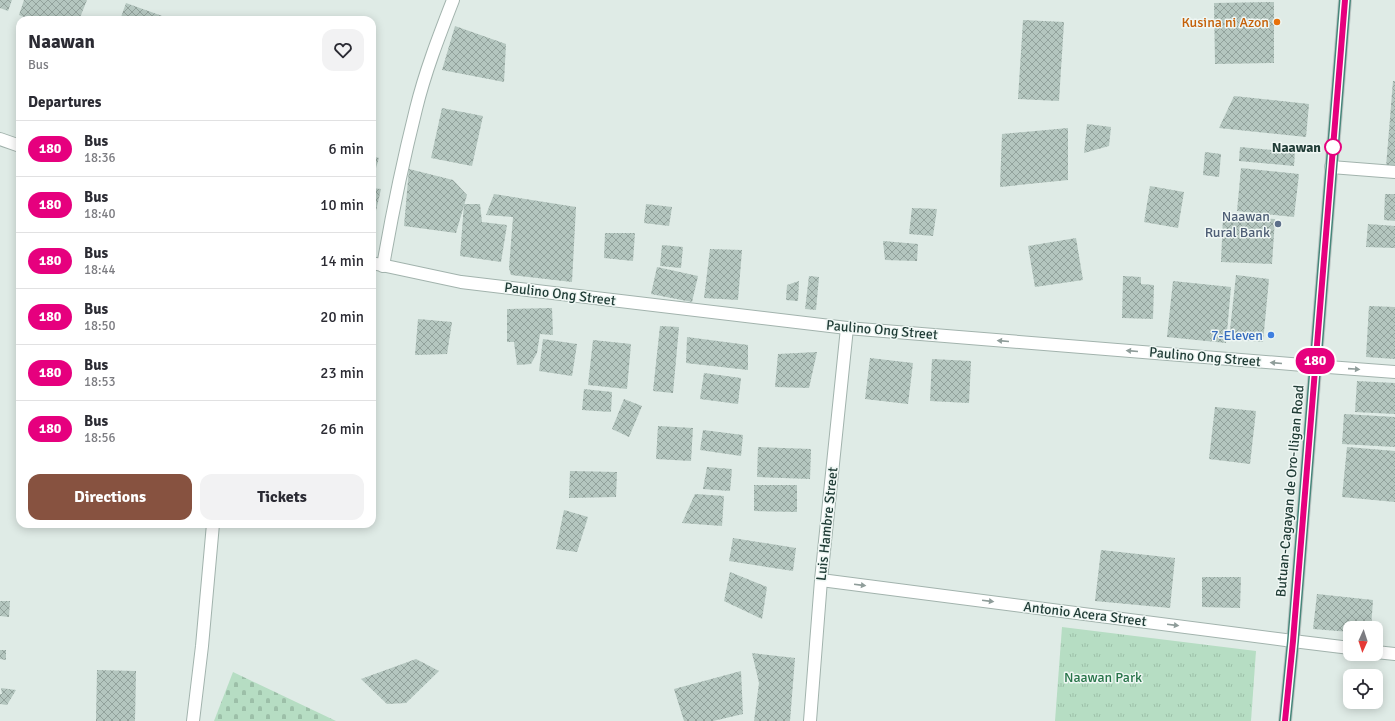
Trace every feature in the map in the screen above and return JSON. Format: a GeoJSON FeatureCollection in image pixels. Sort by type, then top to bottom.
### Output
{"type":"FeatureCollection","features":[{"type":"Feature","properties":{"kind":"highway","name":"Butuan-Cagayan de Oro-Iligan Road"},"geometry":{"type":"LineString","coordinates":[[1285,721],[1293,641],[1345,0]]}},
{"type":"Feature","properties":{"kind":"street"},"geometry":{"type":"LineString","coordinates":[[377,265],[397,190],[416,108],[429,66],[453,0]]}},
{"type":"Feature","properties":{"kind":"street"},"geometry":{"type":"LineString","coordinates":[[0,139],[16,145]]}},
{"type":"Feature","properties":{"kind":"street"},"geometry":{"type":"LineString","coordinates":[[1331,167],[1395,172]]}},
{"type":"Feature","properties":{"kind":"street","name":"Paulino Ong Street"},"geometry":{"type":"LineString","coordinates":[[377,265],[461,282],[847,328],[1395,372]]}},
{"type":"Feature","properties":{"kind":"street","name":"Luis Hambre Street"},"geometry":{"type":"LineString","coordinates":[[810,721],[821,580],[847,328]]}},
{"type":"Feature","properties":{"kind":"street"},"geometry":{"type":"LineString","coordinates":[[193,721],[213,528]]}},
{"type":"Feature","properties":{"kind":"street","name":"Antonio Acera Street"},"geometry":{"type":"LineString","coordinates":[[821,580],[1343,647]]}},
{"type":"Feature","properties":{"kind":"street"},"geometry":{"type":"LineString","coordinates":[[1383,653],[1395,654]]}},
{"type":"Feature","properties":{"kind":"green space","name":"Naawan Park"},"geometry":{"type":"Polygon","coordinates":[[[1062,627],[1256,651],[1251,721],[1055,721],[1062,627]]]}},
{"type":"Feature","properties":{"kind":"green space"},"geometry":{"type":"Polygon","coordinates":[[[233,672],[336,721],[214,721],[233,672]]]}},
{"type":"Feature","properties":{"kind":"building"},"geometry":{"type":"Polygon","coordinates":[[[0,0],[12,0],[8,11],[0,8],[0,0]]]}},
{"type":"Feature","properties":{"kind":"building"},"geometry":{"type":"Polygon","coordinates":[[[24,0],[87,0],[81,16],[19,15],[24,0]]]}},
{"type":"Feature","properties":{"kind":"building"},"geometry":{"type":"Polygon","coordinates":[[[1274,2],[1274,63],[1215,64],[1214,3],[1274,2]]]}},
{"type":"Feature","properties":{"kind":"building"},"geometry":{"type":"Polygon","coordinates":[[[126,3],[162,16],[121,16],[126,3]]]}},
{"type":"Feature","properties":{"kind":"building"},"geometry":{"type":"Polygon","coordinates":[[[1023,20],[1064,22],[1059,101],[1018,99],[1023,20]]]}},
{"type":"Feature","properties":{"kind":"building"},"geometry":{"type":"Polygon","coordinates":[[[455,26],[506,44],[504,82],[442,70],[455,26]]]}},
{"type":"Feature","properties":{"kind":"building"},"geometry":{"type":"Polygon","coordinates":[[[1393,81],[1395,81],[1395,168],[1386,167],[1393,81]]]}},
{"type":"Feature","properties":{"kind":"building"},"geometry":{"type":"Polygon","coordinates":[[[1234,96],[1309,104],[1306,137],[1219,128],[1234,96]]]}},
{"type":"Feature","properties":{"kind":"building"},"geometry":{"type":"Polygon","coordinates":[[[442,108],[483,116],[472,166],[431,158],[442,108]]]}},
{"type":"Feature","properties":{"kind":"building"},"geometry":{"type":"Polygon","coordinates":[[[1087,124],[1111,127],[1109,146],[1084,153],[1087,124]]]}},
{"type":"Feature","properties":{"kind":"building"},"geometry":{"type":"Polygon","coordinates":[[[1068,128],[1068,180],[1000,187],[1002,134],[1068,128]]]}},
{"type":"Feature","properties":{"kind":"building"},"geometry":{"type":"Polygon","coordinates":[[[1240,147],[1295,152],[1294,166],[1239,161],[1240,147]]]}},
{"type":"Feature","properties":{"kind":"building"},"geometry":{"type":"Polygon","coordinates":[[[1205,152],[1221,154],[1219,177],[1203,175],[1205,152]]]}},
{"type":"Feature","properties":{"kind":"building"},"geometry":{"type":"Polygon","coordinates":[[[376,157],[379,158],[376,168],[376,157]]]}},
{"type":"Feature","properties":{"kind":"building"},"geometry":{"type":"Polygon","coordinates":[[[1241,168],[1299,174],[1294,217],[1237,211],[1241,168]]]}},
{"type":"Feature","properties":{"kind":"building"},"geometry":{"type":"Polygon","coordinates":[[[409,169],[453,180],[467,195],[456,233],[404,226],[409,169]]]}},
{"type":"Feature","properties":{"kind":"building"},"geometry":{"type":"Polygon","coordinates":[[[1150,186],[1184,192],[1178,228],[1144,222],[1150,186]]]}},
{"type":"Feature","properties":{"kind":"building"},"geometry":{"type":"Polygon","coordinates":[[[376,188],[381,189],[376,211],[376,188]]]}},
{"type":"Feature","properties":{"kind":"building"},"geometry":{"type":"Polygon","coordinates":[[[494,194],[576,207],[572,282],[511,275],[509,268],[513,217],[486,215],[494,194]]]}},
{"type":"Feature","properties":{"kind":"building"},"geometry":{"type":"Polygon","coordinates":[[[1385,194],[1395,194],[1395,221],[1384,220],[1385,194]]]}},
{"type":"Feature","properties":{"kind":"building"},"geometry":{"type":"Polygon","coordinates":[[[464,204],[480,204],[482,222],[507,225],[501,262],[460,256],[464,204]]]}},
{"type":"Feature","properties":{"kind":"building"},"geometry":{"type":"Polygon","coordinates":[[[646,204],[672,207],[669,226],[644,223],[646,204]]]}},
{"type":"Feature","properties":{"kind":"building"},"geometry":{"type":"Polygon","coordinates":[[[912,208],[937,209],[933,236],[909,234],[912,208]]]}},
{"type":"Feature","properties":{"kind":"building"},"geometry":{"type":"Polygon","coordinates":[[[1223,216],[1275,219],[1272,264],[1221,262],[1223,216]]]}},
{"type":"Feature","properties":{"kind":"building"},"geometry":{"type":"Polygon","coordinates":[[[1368,224],[1395,226],[1395,248],[1366,247],[1368,224]]]}},
{"type":"Feature","properties":{"kind":"building"},"geometry":{"type":"Polygon","coordinates":[[[605,233],[635,233],[633,261],[604,258],[605,233]]]}},
{"type":"Feature","properties":{"kind":"building"},"geometry":{"type":"Polygon","coordinates":[[[1076,238],[1083,280],[1035,287],[1028,246],[1076,238]]]}},
{"type":"Feature","properties":{"kind":"building"},"geometry":{"type":"Polygon","coordinates":[[[883,241],[918,244],[917,261],[885,260],[883,241]]]}},
{"type":"Feature","properties":{"kind":"building"},"geometry":{"type":"Polygon","coordinates":[[[662,245],[683,247],[681,268],[660,266],[662,245]]]}},
{"type":"Feature","properties":{"kind":"building"},"geometry":{"type":"Polygon","coordinates":[[[710,249],[742,250],[738,300],[704,298],[710,249]]]}},
{"type":"Feature","properties":{"kind":"building"},"geometry":{"type":"Polygon","coordinates":[[[657,267],[698,276],[692,302],[651,294],[657,267]]]}},
{"type":"Feature","properties":{"kind":"building"},"geometry":{"type":"Polygon","coordinates":[[[1236,275],[1269,279],[1263,342],[1229,339],[1236,275]]]}},
{"type":"Feature","properties":{"kind":"building"},"geometry":{"type":"Polygon","coordinates":[[[809,276],[819,277],[816,310],[805,309],[809,276]]]}},
{"type":"Feature","properties":{"kind":"building"},"geometry":{"type":"Polygon","coordinates":[[[1123,276],[1141,277],[1141,284],[1154,285],[1153,319],[1122,318],[1123,276]]]}},
{"type":"Feature","properties":{"kind":"building"},"geometry":{"type":"Polygon","coordinates":[[[799,281],[798,301],[786,300],[787,285],[799,281]]]}},
{"type":"Feature","properties":{"kind":"building"},"geometry":{"type":"Polygon","coordinates":[[[1173,281],[1231,287],[1226,343],[1167,337],[1173,281]]]}},
{"type":"Feature","properties":{"kind":"building"},"geometry":{"type":"Polygon","coordinates":[[[1369,306],[1395,307],[1395,359],[1366,357],[1369,306]]]}},
{"type":"Feature","properties":{"kind":"building"},"geometry":{"type":"Polygon","coordinates":[[[552,308],[553,335],[540,334],[537,353],[531,364],[517,365],[514,342],[507,342],[507,309],[552,308]]]}},
{"type":"Feature","properties":{"kind":"building"},"geometry":{"type":"Polygon","coordinates":[[[418,319],[452,322],[447,354],[415,355],[418,319]]]}},
{"type":"Feature","properties":{"kind":"building"},"geometry":{"type":"Polygon","coordinates":[[[660,326],[679,327],[673,393],[653,391],[660,326]]]}},
{"type":"Feature","properties":{"kind":"building"},"geometry":{"type":"Polygon","coordinates":[[[687,337],[748,345],[748,370],[686,363],[687,337]]]}},
{"type":"Feature","properties":{"kind":"building"},"geometry":{"type":"Polygon","coordinates":[[[543,339],[577,344],[572,376],[539,371],[543,339]]]}},
{"type":"Feature","properties":{"kind":"building"},"geometry":{"type":"Polygon","coordinates":[[[593,340],[631,344],[627,389],[588,385],[593,340]]]}},
{"type":"Feature","properties":{"kind":"building"},"geometry":{"type":"Polygon","coordinates":[[[817,352],[809,388],[775,387],[778,354],[817,352]]]}},
{"type":"Feature","properties":{"kind":"building"},"geometry":{"type":"Polygon","coordinates":[[[870,358],[913,363],[908,404],[865,399],[870,358]]]}},
{"type":"Feature","properties":{"kind":"building"},"geometry":{"type":"Polygon","coordinates":[[[932,359],[971,361],[969,403],[930,401],[932,359]]]}},
{"type":"Feature","properties":{"kind":"building"},"geometry":{"type":"Polygon","coordinates":[[[704,373],[741,378],[738,404],[700,399],[704,373]]]}},
{"type":"Feature","properties":{"kind":"building"},"geometry":{"type":"Polygon","coordinates":[[[1357,381],[1395,383],[1395,414],[1355,412],[1357,381]]]}},
{"type":"Feature","properties":{"kind":"building"},"geometry":{"type":"Polygon","coordinates":[[[584,389],[612,392],[611,412],[582,410],[584,389]]]}},
{"type":"Feature","properties":{"kind":"building"},"geometry":{"type":"Polygon","coordinates":[[[624,399],[642,406],[629,437],[612,429],[624,399]]]}},
{"type":"Feature","properties":{"kind":"building"},"geometry":{"type":"Polygon","coordinates":[[[1215,407],[1256,411],[1250,464],[1209,459],[1215,407]]]}},
{"type":"Feature","properties":{"kind":"building"},"geometry":{"type":"Polygon","coordinates":[[[1344,414],[1395,417],[1395,447],[1342,444],[1344,414]]]}},
{"type":"Feature","properties":{"kind":"building"},"geometry":{"type":"Polygon","coordinates":[[[658,426],[693,428],[691,461],[656,459],[658,426]]]}},
{"type":"Feature","properties":{"kind":"building"},"geometry":{"type":"Polygon","coordinates":[[[703,430],[743,435],[741,456],[700,450],[703,430]]]}},
{"type":"Feature","properties":{"kind":"building"},"geometry":{"type":"Polygon","coordinates":[[[758,447],[811,449],[810,479],[757,477],[758,447]]]}},
{"type":"Feature","properties":{"kind":"building"},"geometry":{"type":"Polygon","coordinates":[[[1347,447],[1395,451],[1395,502],[1342,497],[1347,447]]]}},
{"type":"Feature","properties":{"kind":"building"},"geometry":{"type":"Polygon","coordinates":[[[707,467],[732,469],[730,491],[703,489],[707,467]]]}},
{"type":"Feature","properties":{"kind":"building"},"geometry":{"type":"Polygon","coordinates":[[[570,471],[617,472],[616,497],[569,498],[570,471]]]}},
{"type":"Feature","properties":{"kind":"building"},"geometry":{"type":"Polygon","coordinates":[[[754,485],[797,485],[797,512],[754,511],[754,485]]]}},
{"type":"Feature","properties":{"kind":"building"},"geometry":{"type":"Polygon","coordinates":[[[695,494],[724,496],[722,526],[682,523],[695,494]]]}},
{"type":"Feature","properties":{"kind":"building"},"geometry":{"type":"Polygon","coordinates":[[[564,510],[588,517],[577,552],[556,549],[564,510]]]}},
{"type":"Feature","properties":{"kind":"building"},"geometry":{"type":"Polygon","coordinates":[[[733,538],[796,548],[793,571],[729,561],[733,538]]]}},
{"type":"Feature","properties":{"kind":"building"},"geometry":{"type":"Polygon","coordinates":[[[1101,550],[1175,558],[1170,608],[1095,601],[1101,550]]]}},
{"type":"Feature","properties":{"kind":"building"},"geometry":{"type":"Polygon","coordinates":[[[730,572],[767,587],[762,619],[724,601],[730,572]]]}},
{"type":"Feature","properties":{"kind":"building"},"geometry":{"type":"Polygon","coordinates":[[[1202,577],[1241,577],[1240,608],[1202,607],[1202,577]]]}},
{"type":"Feature","properties":{"kind":"building"},"geometry":{"type":"Polygon","coordinates":[[[1317,594],[1373,600],[1372,621],[1343,621],[1343,631],[1313,629],[1317,594]]]}},
{"type":"Feature","properties":{"kind":"building"},"geometry":{"type":"Polygon","coordinates":[[[0,601],[10,601],[9,617],[0,616],[0,601]]]}},
{"type":"Feature","properties":{"kind":"building"},"geometry":{"type":"Polygon","coordinates":[[[0,650],[6,650],[6,660],[0,659],[0,650]]]}},
{"type":"Feature","properties":{"kind":"building"},"geometry":{"type":"Polygon","coordinates":[[[752,653],[795,658],[790,721],[754,721],[759,683],[752,653]]]}},
{"type":"Feature","properties":{"kind":"building"},"geometry":{"type":"Polygon","coordinates":[[[416,659],[439,671],[406,703],[387,704],[361,679],[416,659]]]}},
{"type":"Feature","properties":{"kind":"building"},"geometry":{"type":"Polygon","coordinates":[[[97,670],[136,671],[135,721],[96,721],[97,670]]]}},
{"type":"Feature","properties":{"kind":"building"},"geometry":{"type":"Polygon","coordinates":[[[741,671],[743,714],[713,721],[684,721],[674,689],[741,671]]]}},
{"type":"Feature","properties":{"kind":"building"},"geometry":{"type":"Polygon","coordinates":[[[1,688],[16,690],[7,705],[0,704],[0,694],[2,694],[1,688]]]}},
{"type":"Feature","properties":{"kind":"bus line","name":"180"},"geometry":{"type":"LineString","coordinates":[[1285,721],[1293,641],[1345,0]]}},
{"type":"Feature","properties":{"kind":"place","name":"Kusina ni Azon"},"geometry":{"type":"Point","coordinates":[1277,22]}},
{"type":"Feature","properties":{"kind":"place","name":"Naawan"},"geometry":{"type":"Point","coordinates":[1333,147]}},
{"type":"Feature","properties":{"kind":"place","name":"Naawan Rural Bank"},"geometry":{"type":"Point","coordinates":[1278,224]}},
{"type":"Feature","properties":{"kind":"place","name":"7-Eleven"},"geometry":{"type":"Point","coordinates":[1271,335]}}]}
